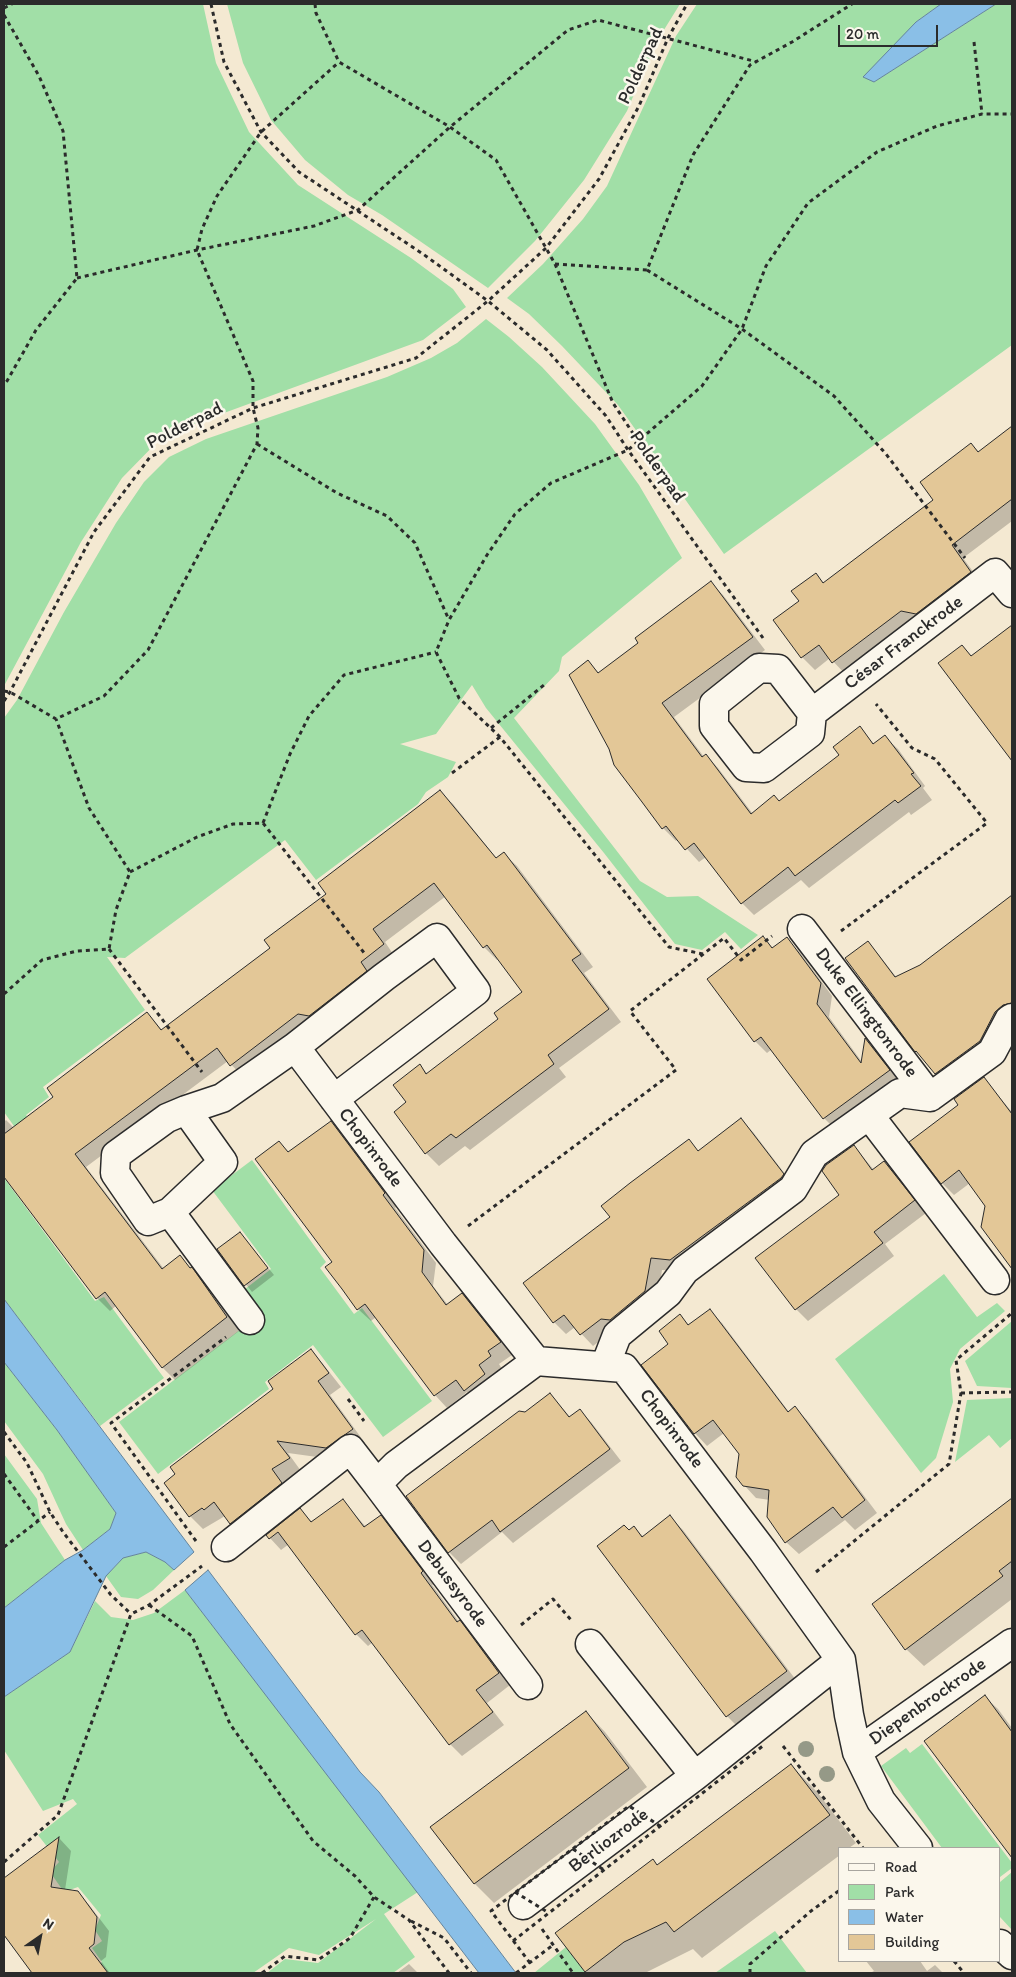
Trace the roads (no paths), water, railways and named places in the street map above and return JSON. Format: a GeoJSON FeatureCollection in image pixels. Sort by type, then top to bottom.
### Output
{"type":"FeatureCollection","features":[{"type":"Feature","properties":{"kind":"street","name":"César Franckrode"},"geometry":{"type":"LineString","coordinates":[[812,713],[1001,577]]}},
{"type":"Feature","properties":{"kind":"street"},"geometry":{"type":"LineString","coordinates":[[760,668],[778,669],[812,713],[810,733],[764,768],[746,767],[714,726],[714,704],[760,668]]}},
{"type":"Feature","properties":{"kind":"street","name":"Chopinrode"},"geometry":{"type":"LineString","coordinates":[[186,1110],[223,1162],[170,1212],[148,1221],[115,1173],[116,1155],[168,1118],[186,1110],[222,1098],[295,1047],[437,938],[476,991],[334,1099]]}},
{"type":"Feature","properties":{"kind":"street","name":"Duke Ellingtonrode"},"geometry":{"type":"LineString","coordinates":[[809,939],[930,1097]]}},
{"type":"Feature","properties":{"kind":"street","name":"Duke Ellingtonrode"},"geometry":{"type":"LineString","coordinates":[[605,1366],[617,1334],[668,1292],[685,1270],[793,1189],[814,1154],[900,1093],[930,1097],[992,1052],[1009,1020],[1012,1018]]}},
{"type":"Feature","properties":{"kind":"street","name":"Chopinrode"},"geometry":{"type":"LineString","coordinates":[[295,1047],[443,1244],[536,1361],[624,1368],[793,1592],[841,1660],[849,1715],[857,1752],[880,1802],[917,1847]]}},
{"type":"Feature","properties":{"kind":"street"},"geometry":{"type":"LineString","coordinates":[[869,1115],[995,1280]]}},
{"type":"Feature","properties":{"kind":"street"},"geometry":{"type":"LineString","coordinates":[[170,1212],[250,1320]]}},
{"type":"Feature","properties":{"kind":"street"},"geometry":{"type":"LineString","coordinates":[[377,1484],[396,1465],[536,1361]]}},
{"type":"Feature","properties":{"kind":"street","name":"Debussyrode"},"geometry":{"type":"LineString","coordinates":[[226,1547],[350,1450],[528,1685]]}},
{"type":"Feature","properties":{"kind":"street"},"geometry":{"type":"LineString","coordinates":[[590,1644],[695,1776]]}},
{"type":"Feature","properties":{"kind":"street","name":"Diepenbrockrode"},"geometry":{"type":"LineString","coordinates":[[857,1752],[1008,1655]]}},
{"type":"Feature","properties":{"kind":"street","name":"Berliozrode"},"geometry":{"type":"LineString","coordinates":[[529,1903],[695,1776],[841,1660]]}},
{"type":"Feature","properties":{"kind":"street"},"geometry":{"type":"LineString","coordinates":[[1001,1945],[1012,1955]]}},
{"type":"Feature","properties":{"kind":"water"},"geometry":{"type":"Polygon","coordinates":[[[941,4],[996,4],[874,82],[863,77],[916,22],[941,4]]]}},
{"type":"Feature","properties":{"kind":"water"},"geometry":{"type":"Polygon","coordinates":[[[4,1299],[194,1552],[174,1570],[165,1562],[146,1552],[123,1558],[106,1576],[70,1652],[4,1697],[4,1608],[65,1560],[83,1550],[110,1529],[116,1513],[57,1430],[4,1362],[4,1299]]]}},
{"type":"Feature","properties":{"kind":"water"},"geometry":{"type":"Polygon","coordinates":[[[208,1570],[360,1772],[379,1792],[516,1973],[479,1973],[185,1590],[208,1570]]]}}]}
